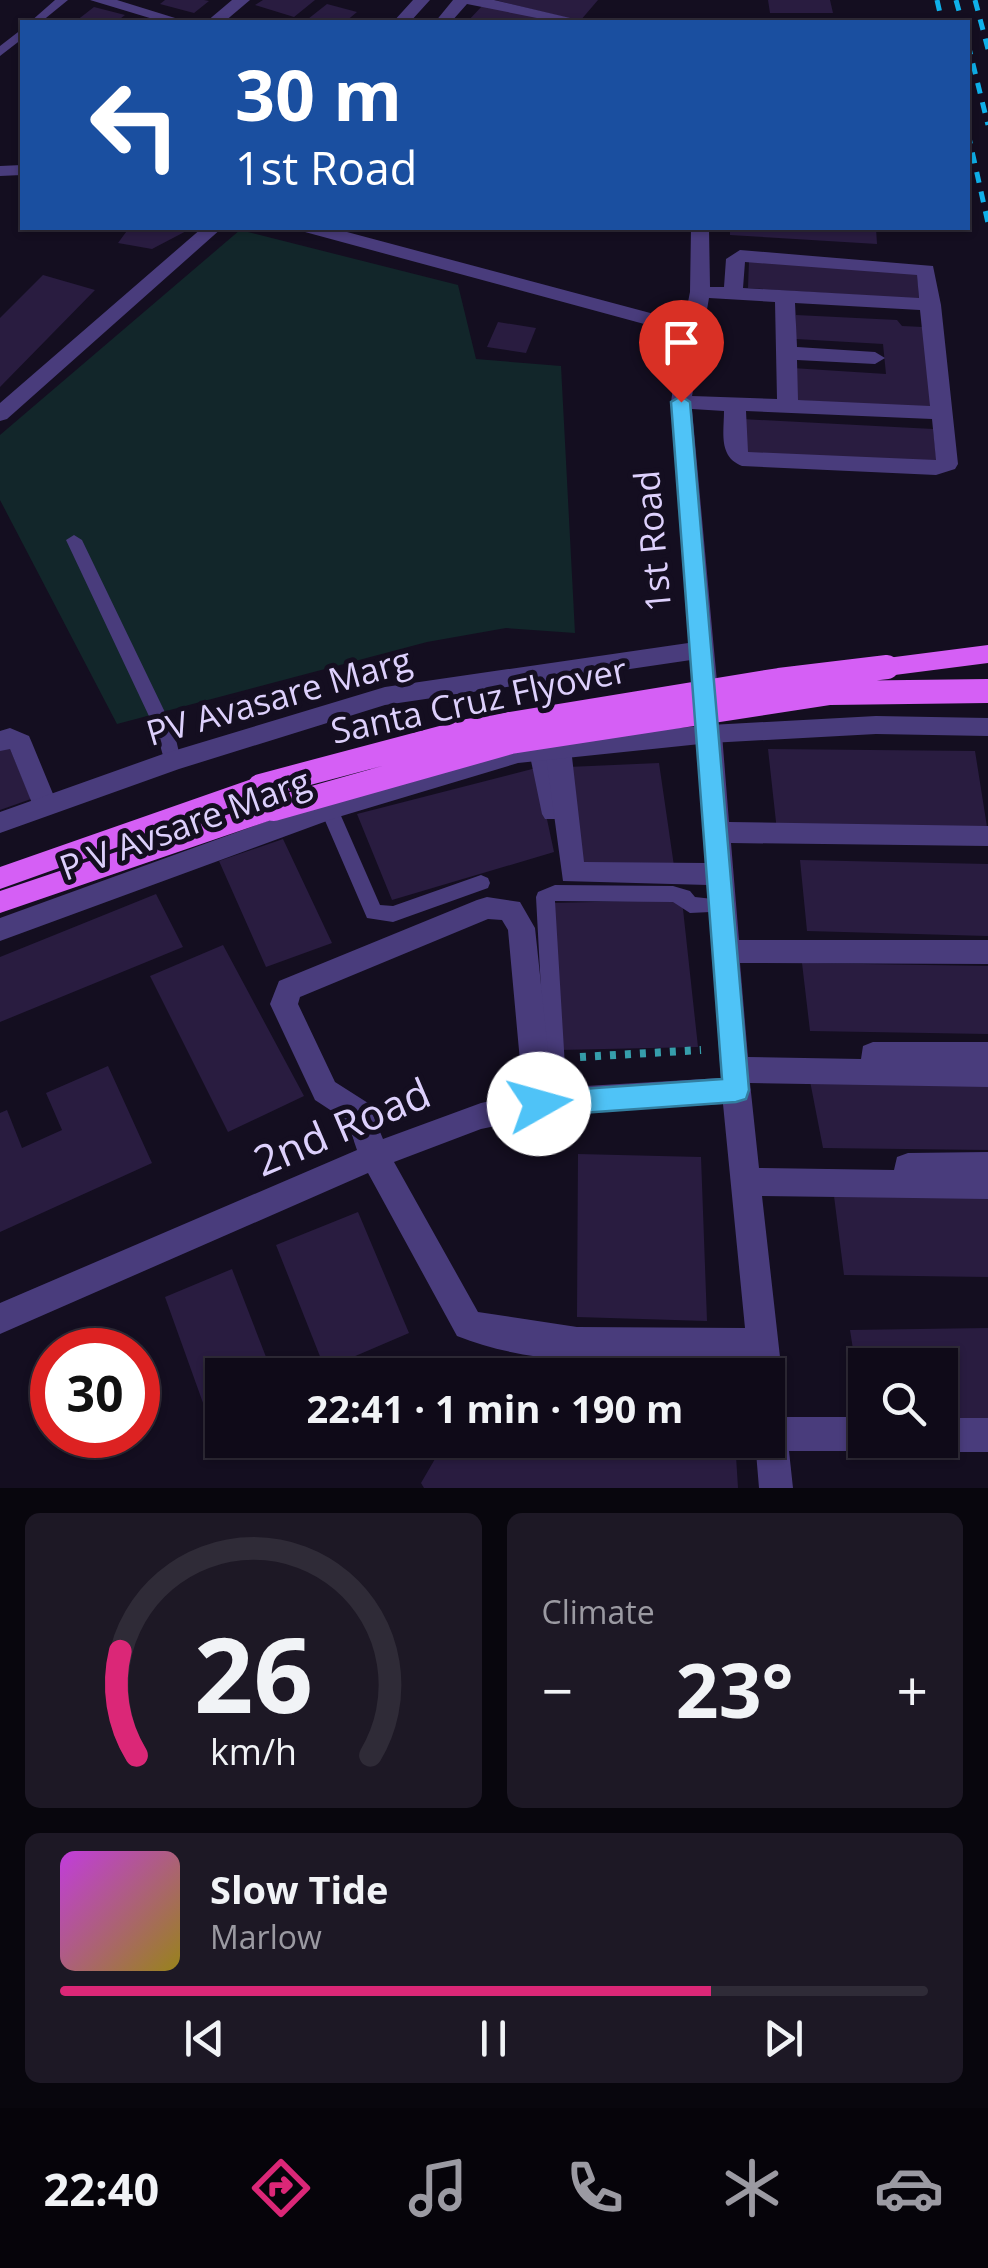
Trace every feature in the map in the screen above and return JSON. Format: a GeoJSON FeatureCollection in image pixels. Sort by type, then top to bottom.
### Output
{"type":"FeatureCollection","features":[{"type":"Feature","properties":{"kind":"main road","name":"Santa Cruz Flyover"},"geometry":{"type":"LineString","coordinates":[[0,878],[467,731],[779,680],[988,654]]}},
{"type":"Feature","properties":{"kind":"main road"},"geometry":{"type":"LineString","coordinates":[[0,902],[267,797],[510,742],[830,693],[988,691]]}},
{"type":"Feature","properties":{"kind":"street"},"geometry":{"type":"LineString","coordinates":[[98,0],[173,20]]}},
{"type":"Feature","properties":{"kind":"street"},"geometry":{"type":"LineString","coordinates":[[404,20],[422,0]]}},
{"type":"Feature","properties":{"kind":"street"},"geometry":{"type":"LineString","coordinates":[[444,20],[462,0]]}},
{"type":"Feature","properties":{"kind":"street"},"geometry":{"type":"LineString","coordinates":[[470,0],[569,20]]}},
{"type":"Feature","properties":{"kind":"street"},"geometry":{"type":"LineString","coordinates":[[216,20],[236,1]]}},
{"type":"Feature","properties":{"kind":"street"},"geometry":{"type":"LineString","coordinates":[[0,414],[211,230]]}},
{"type":"Feature","properties":{"kind":"street"},"geometry":{"type":"LineString","coordinates":[[319,230],[692,331]]}},
{"type":"Feature","properties":{"kind":"street","name":"1st Road"},"geometry":{"type":"LineString","coordinates":[[700,230],[700,292],[681,402],[736,1080],[764,1358]]}},
{"type":"Feature","properties":{"kind":"street"},"geometry":{"type":"LineString","coordinates":[[733,294],[736,259],[744,256],[922,268],[928,274],[948,461],[936,468],[742,459],[735,451],[735,404]]}},
{"type":"Feature","properties":{"kind":"street"},"geometry":{"type":"LineString","coordinates":[[700,292],[931,305]]}},
{"type":"Feature","properties":{"kind":"street"},"geometry":{"type":"LineString","coordinates":[[785,297],[788,407]]}},
{"type":"Feature","properties":{"kind":"street"},"geometry":{"type":"LineString","coordinates":[[787,352],[876,358]]}},
{"type":"Feature","properties":{"kind":"street"},"geometry":{"type":"LineString","coordinates":[[681,402],[943,413]]}},
{"type":"Feature","properties":{"kind":"street","name":"PV Avasare Marg"},"geometry":{"type":"LineString","coordinates":[[0,822],[172,760],[385,696],[702,650]]}},
{"type":"Feature","properties":{"kind":"street","name":"P V Avsare Marg"},"geometry":{"type":"LineString","coordinates":[[0,930],[328,809],[518,753],[710,734],[876,726],[988,727]]}},
{"type":"Feature","properties":{"kind":"street"},"geometry":{"type":"LineString","coordinates":[[0,741],[17,739],[45,806]]}},
{"type":"Feature","properties":{"kind":"street"},"geometry":{"type":"LineString","coordinates":[[548,750],[572,873],[721,874]]}},
{"type":"Feature","properties":{"kind":"street"},"geometry":{"type":"LineString","coordinates":[[718,832],[988,836]]}},
{"type":"Feature","properties":{"kind":"street"},"geometry":{"type":"LineString","coordinates":[[548,1102],[518,919],[510,910],[488,908],[289,990],[285,996],[284,1004],[325,1091],[358,1112],[375,1157],[468,1325],[510,1337],[740,1358]]}},
{"type":"Feature","properties":{"kind":"street"},"geometry":{"type":"LineString","coordinates":[[726,951],[988,952]]}},
{"type":"Feature","properties":{"kind":"street"},"geometry":{"type":"LineString","coordinates":[[832,1056],[988,1055]]}},
{"type":"Feature","properties":{"kind":"street","name":"2nd Road"},"geometry":{"type":"LineString","coordinates":[[0,1320],[375,1157],[481,1116],[548,1102],[736,1080],[988,1074]]}},
{"type":"Feature","properties":{"kind":"street"},"geometry":{"type":"LineString","coordinates":[[857,1168],[988,1166]]}},
{"type":"Feature","properties":{"kind":"street"},"geometry":{"type":"LineString","coordinates":[[745,1182],[988,1184]]}},
{"type":"Feature","properties":{"kind":"street"},"geometry":{"type":"LineString","coordinates":[[785,1434],[848,1434]]}},
{"type":"Feature","properties":{"kind":"street"},"geometry":{"type":"LineString","coordinates":[[958,1435],[988,1435]]}},
{"type":"Feature","properties":{"kind":"street"},"geometry":{"type":"LineString","coordinates":[[773,1458],[776,1488]]}},
{"type":"Feature","properties":{"kind":"lane"},"geometry":{"type":"LineString","coordinates":[[37,20],[62,0]]}},
{"type":"Feature","properties":{"kind":"lane"},"geometry":{"type":"LineString","coordinates":[[0,52],[20,35]]}},
{"type":"Feature","properties":{"kind":"lane"},"geometry":{"type":"LineString","coordinates":[[74,540],[165,731],[172,760]]}},
{"type":"Feature","properties":{"kind":"lane"},"geometry":{"type":"LineString","coordinates":[[548,750],[551,814]]}},
{"type":"Feature","properties":{"kind":"lane"},"geometry":{"type":"LineString","coordinates":[[328,809],[374,912],[393,914],[481,883]]}},
{"type":"Feature","properties":{"kind":"lane"},"geometry":{"type":"LineString","coordinates":[[548,1102],[554,1058],[545,897],[555,893],[673,894],[683,896],[690,905],[724,906]]}},
{"type":"Feature","properties":{"kind":"path"},"geometry":{"type":"LineString","coordinates":[[554,1058],[698,1052],[703,1040]]}},
{"type":"Feature","properties":{"kind":"green space"},"geometry":{"type":"Polygon","coordinates":[[[240,230],[458,285],[476,359],[561,366],[575,633],[506,628],[427,642],[117,724],[0,500],[0,435],[240,230]]]}},
{"type":"Feature","properties":{"kind":"building"},"geometry":{"type":"Polygon","coordinates":[[[165,0],[209,1],[194,13],[160,4],[165,0]]]}},
{"type":"Feature","properties":{"kind":"building"},"geometry":{"type":"Polygon","coordinates":[[[263,0],[315,0],[294,17],[255,5],[263,0]]]}},
{"type":"Feature","properties":{"kind":"building"},"geometry":{"type":"Polygon","coordinates":[[[495,0],[598,0],[581,20],[495,0]]]}},
{"type":"Feature","properties":{"kind":"building"},"geometry":{"type":"Polygon","coordinates":[[[768,0],[830,0],[833,13],[770,13],[768,0]]]}},
{"type":"Feature","properties":{"kind":"building"},"geometry":{"type":"Polygon","coordinates":[[[327,4],[357,12],[347,20],[308,19],[327,4]]]}},
{"type":"Feature","properties":{"kind":"building"},"geometry":{"type":"Polygon","coordinates":[[[483,5],[550,20],[469,20],[483,5]]]}},
{"type":"Feature","properties":{"kind":"building"},"geometry":{"type":"Polygon","coordinates":[[[94,7],[125,15],[119,20],[77,20],[94,7]]]}},
{"type":"Feature","properties":{"kind":"building"},"geometry":{"type":"Polygon","coordinates":[[[128,230],[188,230],[152,249],[118,243],[128,230]]]}},
{"type":"Feature","properties":{"kind":"building"},"geometry":{"type":"Polygon","coordinates":[[[730,230],[876,230],[877,244],[730,235],[730,230]]]}},
{"type":"Feature","properties":{"kind":"building"},"geometry":{"type":"Polygon","coordinates":[[[749,261],[917,271],[919,299],[748,288],[749,261]]]}},
{"type":"Feature","properties":{"kind":"building"},"geometry":{"type":"Polygon","coordinates":[[[43,275],[95,290],[0,387],[0,318],[43,275]]]}},
{"type":"Feature","properties":{"kind":"building"},"geometry":{"type":"Polygon","coordinates":[[[796,315],[897,320],[902,326],[923,327],[932,408],[793,400],[792,368],[886,374],[883,344],[796,339],[796,315]]]}},
{"type":"Feature","properties":{"kind":"building"},"geometry":{"type":"Polygon","coordinates":[[[498,322],[536,328],[526,353],[487,347],[498,322]]]}},
{"type":"Feature","properties":{"kind":"building"},"geometry":{"type":"Polygon","coordinates":[[[742,419],[933,429],[937,464],[742,453],[742,419]]]}},
{"type":"Feature","properties":{"kind":"building"},"geometry":{"type":"Polygon","coordinates":[[[8,744],[31,799],[0,810],[0,747],[8,744]]]}},
{"type":"Feature","properties":{"kind":"building"},"geometry":{"type":"Polygon","coordinates":[[[768,749],[975,751],[988,833],[777,831],[768,749]]]}},
{"type":"Feature","properties":{"kind":"building"},"geometry":{"type":"Polygon","coordinates":[[[659,763],[674,866],[578,870],[568,767],[659,763]]]}},
{"type":"Feature","properties":{"kind":"building"},"geometry":{"type":"Polygon","coordinates":[[[536,768],[554,852],[392,900],[357,814],[536,768]]]}},
{"type":"Feature","properties":{"kind":"building"},"geometry":{"type":"Polygon","coordinates":[[[283,839],[332,943],[266,967],[219,861],[283,839]]]}},
{"type":"Feature","properties":{"kind":"building"},"geometry":{"type":"Polygon","coordinates":[[[800,860],[988,864],[988,936],[807,931],[800,860]]]}},
{"type":"Feature","properties":{"kind":"building"},"geometry":{"type":"Polygon","coordinates":[[[156,894],[183,947],[0,1022],[0,957],[156,894]]]}},
{"type":"Feature","properties":{"kind":"building"},"geometry":{"type":"Polygon","coordinates":[[[682,900],[698,1047],[558,1050],[550,903],[682,900]]]}},
{"type":"Feature","properties":{"kind":"building"},"geometry":{"type":"Polygon","coordinates":[[[223,945],[304,1096],[228,1132],[150,976],[223,945]]]}},
{"type":"Feature","properties":{"kind":"building"},"geometry":{"type":"Polygon","coordinates":[[[802,963],[988,966],[988,1034],[810,1031],[802,963]]]}},
{"type":"Feature","properties":{"kind":"building"},"geometry":{"type":"Polygon","coordinates":[[[108,1066],[152,1163],[0,1232],[0,1113],[7,1110],[22,1148],[62,1130],[46,1093],[108,1066]]]}},
{"type":"Feature","properties":{"kind":"building"},"geometry":{"type":"Polygon","coordinates":[[[810,1081],[988,1082],[988,1150],[823,1148],[810,1081]]]}},
{"type":"Feature","properties":{"kind":"building"},"geometry":{"type":"Polygon","coordinates":[[[578,1154],[701,1157],[707,1321],[577,1317],[578,1154]]]}},
{"type":"Feature","properties":{"kind":"building"},"geometry":{"type":"Polygon","coordinates":[[[834,1196],[988,1196],[988,1277],[844,1275],[834,1196]]]}},
{"type":"Feature","properties":{"kind":"building"},"geometry":{"type":"Polygon","coordinates":[[[358,1212],[409,1333],[351,1358],[321,1358],[276,1245],[358,1212]]]}},
{"type":"Feature","properties":{"kind":"building"},"geometry":{"type":"Polygon","coordinates":[[[232,1269],[266,1358],[205,1358],[205,1408],[165,1297],[232,1269]]]}},
{"type":"Feature","properties":{"kind":"building"},"geometry":{"type":"Polygon","coordinates":[[[988,1328],[988,1422],[958,1422],[958,1348],[853,1348],[850,1330],[988,1328]]]}},
{"type":"Feature","properties":{"kind":"building"},"geometry":{"type":"Polygon","coordinates":[[[436,1458],[736,1458],[738,1488],[424,1488],[421,1483],[436,1458]]]}},
{"type":"Feature","properties":{"kind":"railway"},"geometry":{"type":"LineString","coordinates":[[937,0],[942,20]]}},
{"type":"Feature","properties":{"kind":"railway"},"geometry":{"type":"LineString","coordinates":[[956,0],[961,20]]}},
{"type":"Feature","properties":{"kind":"railway"},"geometry":{"type":"LineString","coordinates":[[975,0],[988,49]]}},
{"type":"Feature","properties":{"kind":"railway"},"geometry":{"type":"LineString","coordinates":[[970,52],[988,125]]}},
{"type":"Feature","properties":{"kind":"railway"},"geometry":{"type":"LineString","coordinates":[[970,142],[988,223]]}},
{"type":"Feature","properties":{"kind":"route"},"geometry":{"type":"LineString","coordinates":[[539,1104],[736,1090],[681,402]]}}]}
